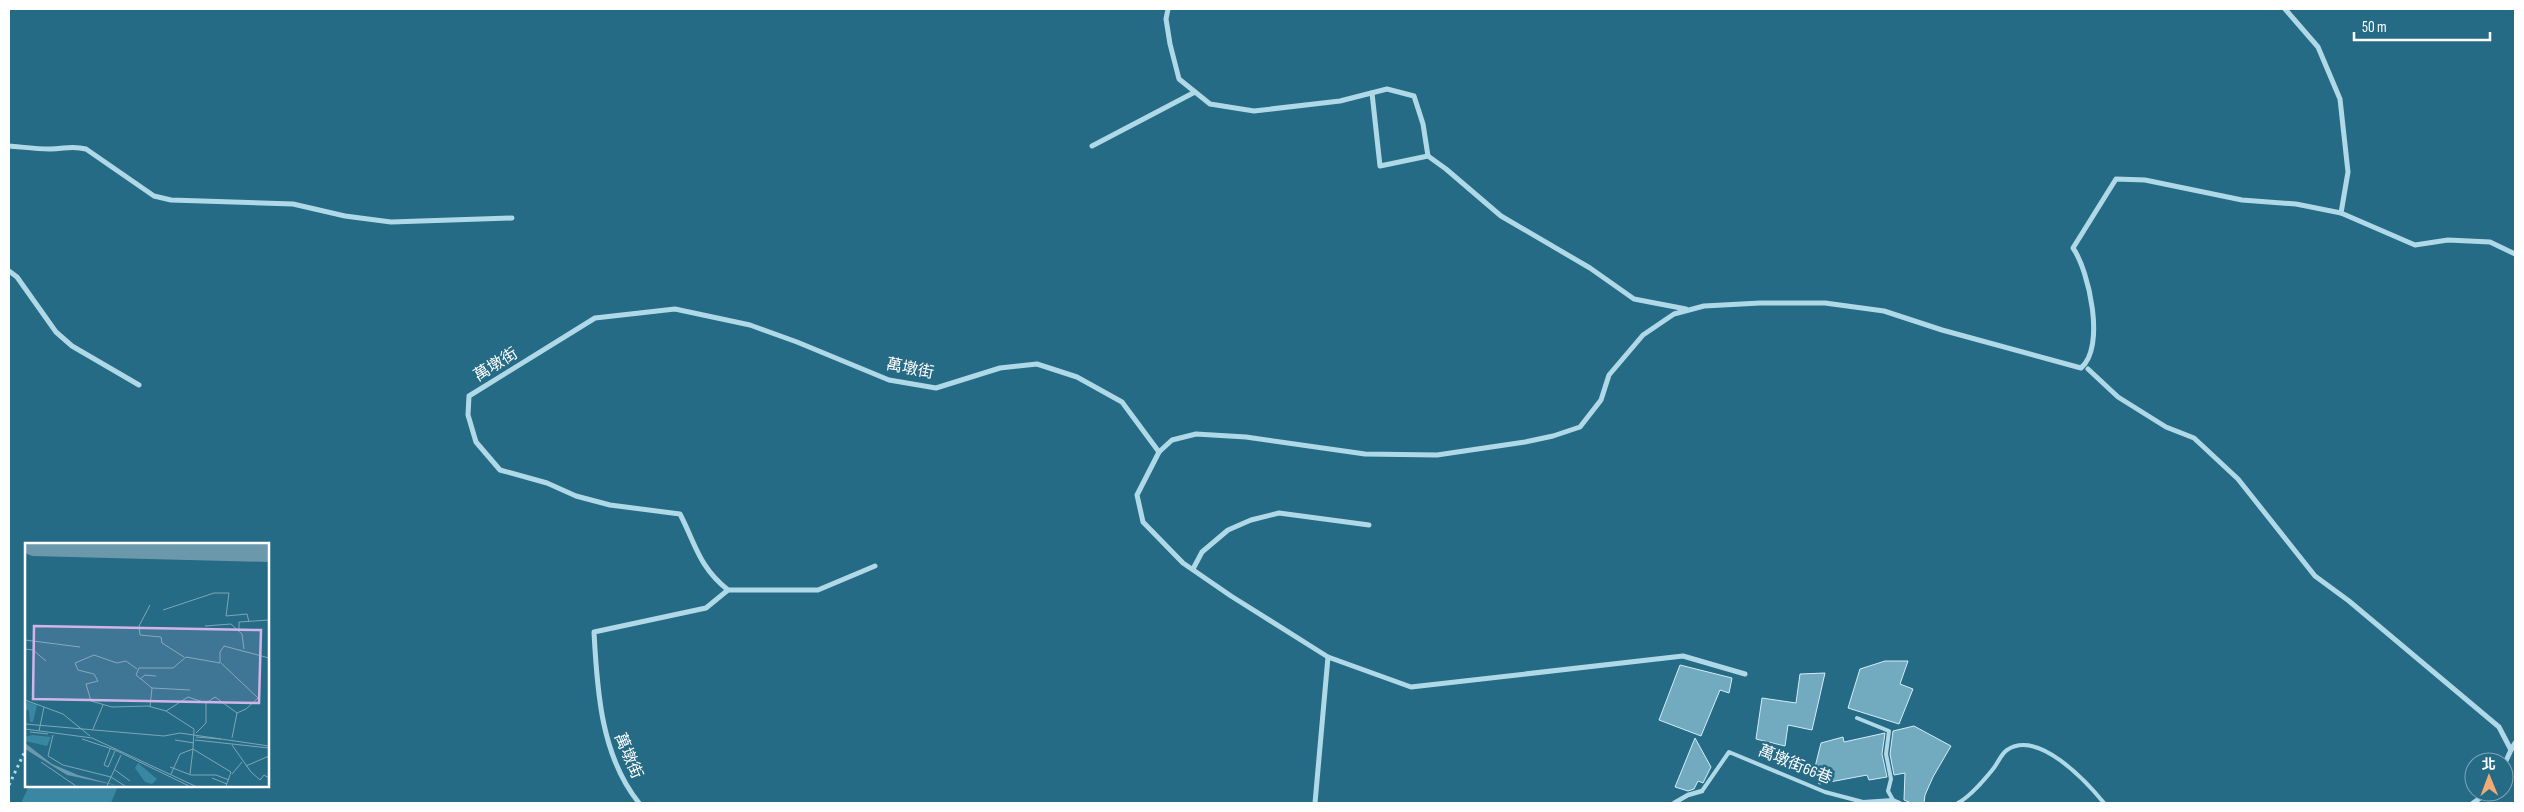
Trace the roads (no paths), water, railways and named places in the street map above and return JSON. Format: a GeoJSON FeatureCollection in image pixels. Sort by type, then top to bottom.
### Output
{"type":"FeatureCollection","features":[{"type":"Feature","properties":{"kind":"street"},"geometry":{"type":"LineString","coordinates":[[1168,9],[1166,19],[1179,79],[1210,104],[1254,111],[1340,101],[1387,89],[1414,96],[1423,124],[1428,156],[1501,216],[1590,268],[1634,299],[1689,310]]}},
{"type":"Feature","properties":{"kind":"street"},"geometry":{"type":"LineString","coordinates":[[2285,9],[2318,46],[2340,99],[2348,172],[2341,213]]}},
{"type":"Feature","properties":{"kind":"street"},"geometry":{"type":"LineString","coordinates":[[1092,146],[1195,92]]}},
{"type":"Feature","properties":{"kind":"street"},"geometry":{"type":"LineString","coordinates":[[1372,93],[1380,166],[1428,156]]}},
{"type":"Feature","properties":{"kind":"street"},"geometry":{"type":"LineString","coordinates":[[9,146],[49,149],[73,145],[86,149],[154,196],[170,200],[293,204],[345,216],[391,222],[512,218]]}},
{"type":"Feature","properties":{"kind":"street"},"geometry":{"type":"LineString","coordinates":[[1745,674],[1682,656],[1411,686],[1328,657],[1193,569],[1143,522],[1137,495],[1159,452],[1172,440],[1196,434],[1246,437],[1365,454],[1437,455],[1525,442],[1553,436],[1580,427],[1601,400],[1609,375],[1642,335],[1674,314],[1704,306],[1825,303],[1884,311],[1942,330],[2081,368],[2085,365],[2092,345],[2095,323],[2081,259],[2073,248],[2116,179],[2145,180],[2242,200],[2296,204],[2341,213],[2415,245],[2448,240],[2490,242],[2515,254]]}},
{"type":"Feature","properties":{"kind":"street"},"geometry":{"type":"LineString","coordinates":[[9,270],[17,277],[56,332],[72,346],[139,385]]}},
{"type":"Feature","properties":{"kind":"street","name":"萬墩街"},"geometry":{"type":"LineString","coordinates":[[639,803],[628,790],[604,730],[594,632],[706,608],[728,590],[712,577],[699,557],[691,535],[680,514],[610,505],[576,496],[546,483],[500,470],[476,442],[468,415],[469,396],[595,318],[675,309],[750,325],[798,342],[889,380],[936,388],[1000,368],[1037,364],[1077,376],[1122,402],[1159,452]]}},
{"type":"Feature","properties":{"kind":"street"},"geometry":{"type":"LineString","coordinates":[[2088,369],[2118,397],[2166,427],[2194,438],[2238,479],[2315,576],[2349,601],[2500,727],[2511,750]]}},
{"type":"Feature","properties":{"kind":"street"},"geometry":{"type":"LineString","coordinates":[[1193,569],[1202,552],[1228,530],[1251,520],[1279,513],[1369,525]]}},
{"type":"Feature","properties":{"kind":"street"},"geometry":{"type":"LineString","coordinates":[[728,590],[818,590],[875,566]]}},
{"type":"Feature","properties":{"kind":"street"},"geometry":{"type":"LineString","coordinates":[[1315,803],[1328,657]]}},
{"type":"Feature","properties":{"kind":"street"},"geometry":{"type":"LineString","coordinates":[[2511,750],[2515,743]]}},
{"type":"Feature","properties":{"kind":"street"},"geometry":{"type":"LineString","coordinates":[[1674,803],[1688,795],[1702,791]]}},
{"type":"Feature","properties":{"kind":"lane"},"geometry":{"type":"LineString","coordinates":[[1858,718],[1889,731],[1886,754],[1891,778],[1888,791],[1893,800]]}},
{"type":"Feature","properties":{"kind":"lane"},"geometry":{"type":"LineString","coordinates":[[1958,803],[1993,769],[2006,751],[2016,746],[2032,746],[2061,760],[2104,803]]}},
{"type":"Feature","properties":{"kind":"lane","name":"萬墩街66巷"},"geometry":{"type":"LineString","coordinates":[[1702,791],[1729,752],[1825,792],[1863,802],[1893,800],[1900,803]]}}]}
